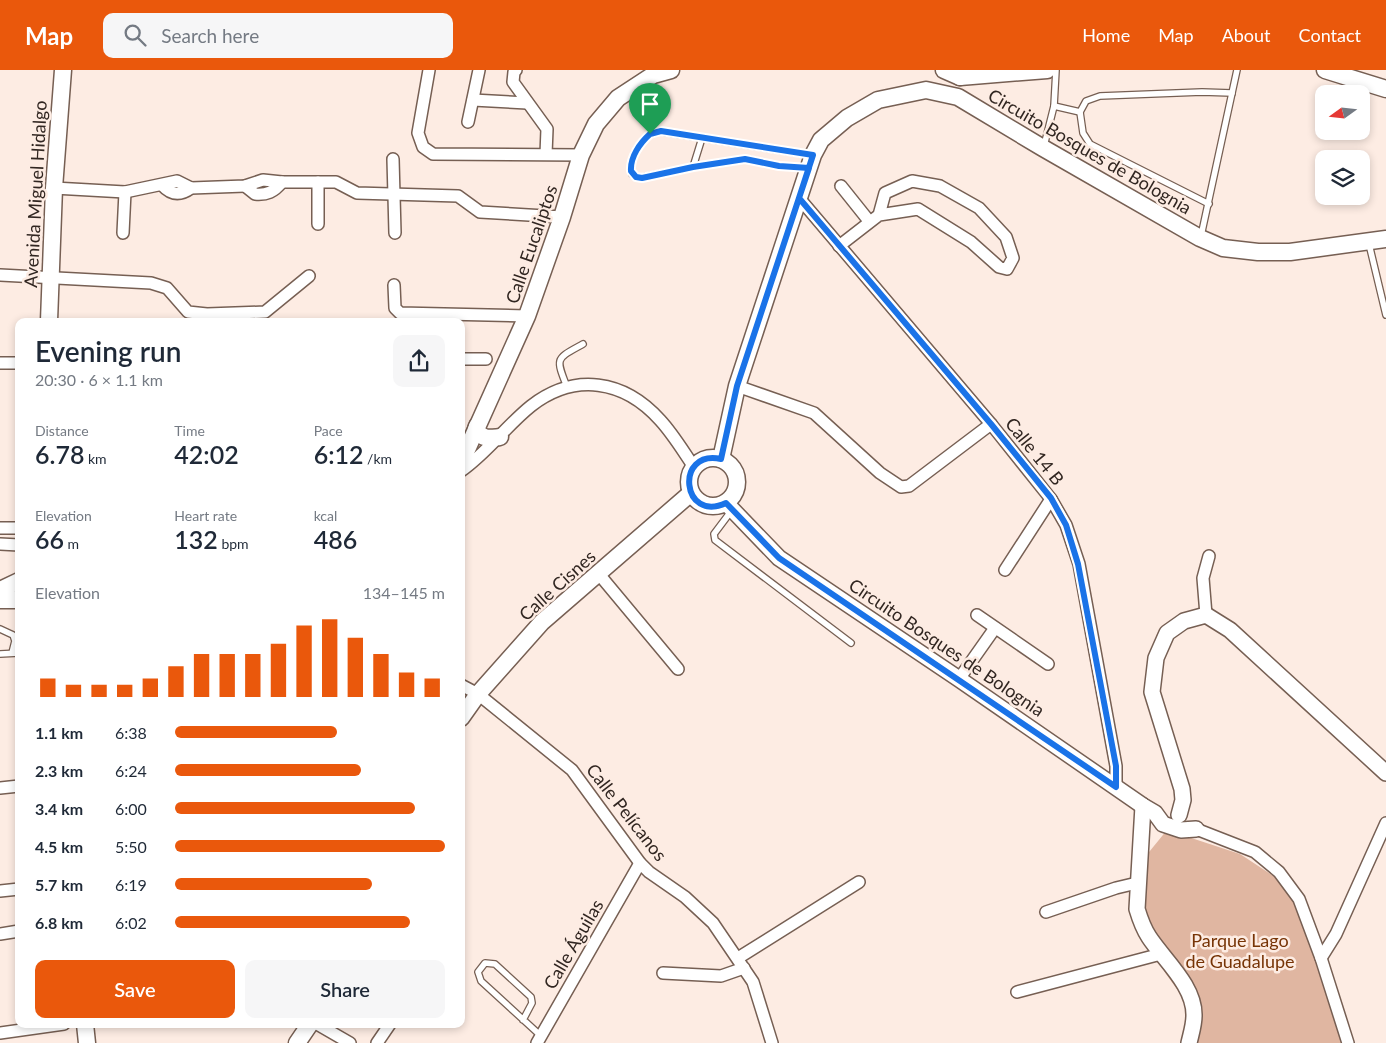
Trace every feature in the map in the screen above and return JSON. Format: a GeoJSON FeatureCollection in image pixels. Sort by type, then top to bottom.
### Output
{"type":"FeatureCollection","features":[{"type":"Feature","properties":{"kind":"main road","name":"Avenida Miguel Hidalgo"},"geometry":{"type":"LineString","coordinates":[[49,318],[54,188],[63,70]]}},
{"type":"Feature","properties":{"kind":"main road","name":"Calle Eucaliptos"},"geometry":{"type":"LineString","coordinates":[[465,454],[527,316],[562,217],[581,155],[596,124],[618,98],[652,73],[671,70]]}},
{"type":"Feature","properties":{"kind":"main road"},"geometry":{"type":"LineString","coordinates":[[944,70],[960,77],[997,72],[1047,70]]}},
{"type":"Feature","properties":{"kind":"main road"},"geometry":{"type":"LineString","coordinates":[[1327,70],[1386,89]]}},
{"type":"Feature","properties":{"kind":"main road"},"geometry":{"type":"LineString","coordinates":[[958,97],[960,77]]}},
{"type":"Feature","properties":{"kind":"main road","name":"Circuito Bosques de Bolognia"},"geometry":{"type":"LineString","coordinates":[[721,459],[737,386],[811,162],[821,140],[847,118],[878,100],[926,90],[958,97],[1200,238],[1223,248],[1258,252],[1290,252],[1386,239]]}},
{"type":"Feature","properties":{"kind":"main road"},"geometry":{"type":"LineString","coordinates":[[477,426],[476,430],[480,436],[486,439],[500,437]]}},
{"type":"Feature","properties":{"kind":"main road"},"geometry":{"type":"LineString","coordinates":[[707,459],[721,459],[728,463],[737,477],[735,493],[729,506],[706,506],[694,498],[691,493],[689,479],[694,466],[707,459]]}},
{"type":"Feature","properties":{"kind":"main road","name":"Calle Cisnes"},"geometry":{"type":"LineString","coordinates":[[465,712],[478,694],[542,622],[691,493]]}},
{"type":"Feature","properties":{"kind":"main road"},"geometry":{"type":"LineString","coordinates":[[0,590],[15,583]]}},
{"type":"Feature","properties":{"kind":"main road"},"geometry":{"type":"LineString","coordinates":[[0,590],[15,590]]}},
{"type":"Feature","properties":{"kind":"main road"},"geometry":{"type":"LineString","coordinates":[[0,600],[15,600]]}},
{"type":"Feature","properties":{"kind":"main road"},"geometry":{"type":"LineString","coordinates":[[0,609],[15,609]]}},
{"type":"Feature","properties":{"kind":"main road"},"geometry":{"type":"LineString","coordinates":[[297,1043],[307,1028]]}},
{"type":"Feature","properties":{"kind":"street"},"geometry":{"type":"LineString","coordinates":[[429,70],[418,133],[423,147],[433,154],[581,155]]}},
{"type":"Feature","properties":{"kind":"street"},"geometry":{"type":"LineString","coordinates":[[468,122],[479,70]]}},
{"type":"Feature","properties":{"kind":"street"},"geometry":{"type":"LineString","coordinates":[[516,70],[513,82],[527,103],[548,128],[546,154]]}},
{"type":"Feature","properties":{"kind":"street"},"geometry":{"type":"LineString","coordinates":[[472,100],[527,103]]}},
{"type":"Feature","properties":{"kind":"street"},"geometry":{"type":"LineString","coordinates":[[393,159],[395,233]]}},
{"type":"Feature","properties":{"kind":"street"},"geometry":{"type":"LineString","coordinates":[[54,188],[125,192],[177,181],[192,188],[245,186],[263,180],[336,182],[357,193],[458,196],[480,212],[562,217]]}},
{"type":"Feature","properties":{"kind":"street"},"geometry":{"type":"LineString","coordinates":[[839,246],[874,218],[918,209],[971,242],[999,267],[1007,269],[1013,258],[1006,238],[979,208],[940,186],[912,181],[885,193],[874,218]]}},
{"type":"Feature","properties":{"kind":"street"},"geometry":{"type":"LineString","coordinates":[[318,182],[318,224]]}},
{"type":"Feature","properties":{"kind":"street"},"geometry":{"type":"LineString","coordinates":[[841,186],[874,218]]}},
{"type":"Feature","properties":{"kind":"street"},"geometry":{"type":"LineString","coordinates":[[122,232],[125,192]]}},
{"type":"Feature","properties":{"kind":"street","name":"Calle 14 B"},"geometry":{"type":"LineString","coordinates":[[799,198],[991,424],[1051,498],[1066,525],[1078,564],[1116,766],[1116,787]]}},
{"type":"Feature","properties":{"kind":"street"},"geometry":{"type":"LineString","coordinates":[[0,275],[151,283],[168,288],[188,312],[208,314],[265,312],[309,276]]}},
{"type":"Feature","properties":{"kind":"street"},"geometry":{"type":"LineString","coordinates":[[394,285],[394,304],[400,312],[527,316]]}},
{"type":"Feature","properties":{"kind":"street"},"geometry":{"type":"LineString","coordinates":[[465,359],[486,358]]}},
{"type":"Feature","properties":{"kind":"street"},"geometry":{"type":"LineString","coordinates":[[0,363],[15,363]]}},
{"type":"Feature","properties":{"kind":"street"},"geometry":{"type":"LineString","coordinates":[[465,468],[476,461],[531,406],[567,387],[595,384],[617,389],[639,400],[660,420],[694,466]]}},
{"type":"Feature","properties":{"kind":"street"},"geometry":{"type":"LineString","coordinates":[[737,386],[814,412],[880,473],[901,487],[909,486],[991,424]]}},
{"type":"Feature","properties":{"kind":"street"},"geometry":{"type":"LineString","coordinates":[[1005,570],[1051,498]]}},
{"type":"Feature","properties":{"kind":"street","name":"Circuito Bosques de Bolognia"},"geometry":{"type":"LineString","coordinates":[[729,506],[779,558],[1149,809],[1163,824],[1181,830],[1196,829],[1255,852],[1279,872],[1299,900],[1321,958],[1348,1043]]}},
{"type":"Feature","properties":{"kind":"street"},"geometry":{"type":"LineString","coordinates":[[0,528],[15,528]]}},
{"type":"Feature","properties":{"kind":"street"},"geometry":{"type":"LineString","coordinates":[[0,544],[15,544]]}},
{"type":"Feature","properties":{"kind":"street"},"geometry":{"type":"LineString","coordinates":[[1206,615],[1203,578],[1209,556]]}},
{"type":"Feature","properties":{"kind":"street"},"geometry":{"type":"LineString","coordinates":[[598,574],[678,668]]}},
{"type":"Feature","properties":{"kind":"street"},"geometry":{"type":"LineString","coordinates":[[977,615],[1048,664]]}},
{"type":"Feature","properties":{"kind":"street"},"geometry":{"type":"LineString","coordinates":[[1179,815],[1183,800],[1182,789],[1152,692],[1156,658],[1167,633],[1184,621],[1206,615],[1230,630],[1386,773]]}},
{"type":"Feature","properties":{"kind":"street"},"geometry":{"type":"LineString","coordinates":[[959,679],[995,628]]}},
{"type":"Feature","properties":{"kind":"street","name":"Calle Pelícanos"},"geometry":{"type":"LineString","coordinates":[[465,688],[478,694],[572,770],[640,863],[649,872],[685,897],[713,923],[753,982],[772,1043]]}},
{"type":"Feature","properties":{"kind":"street"},"geometry":{"type":"LineString","coordinates":[[0,788],[15,786]]}},
{"type":"Feature","properties":{"kind":"street"},"geometry":{"type":"LineString","coordinates":[[1149,809],[1137,883],[1137,909],[1141,924],[1191,997],[1194,1015],[1189,1043]]}},
{"type":"Feature","properties":{"kind":"street","name":"Circuito Bosques de Bolognia"},"geometry":{"type":"LineString","coordinates":[[1149,809],[1179,815],[1188,820],[1196,829]]}},
{"type":"Feature","properties":{"kind":"street"},"geometry":{"type":"LineString","coordinates":[[1321,958],[1336,934],[1386,823]]}},
{"type":"Feature","properties":{"kind":"street","name":"Calle Águilas"},"geometry":{"type":"LineString","coordinates":[[538,1039],[640,863]]}},
{"type":"Feature","properties":{"kind":"street"},"geometry":{"type":"LineString","coordinates":[[663,973],[721,976],[859,882]]}},
{"type":"Feature","properties":{"kind":"street"},"geometry":{"type":"LineString","coordinates":[[1046,912],[1116,888],[1137,883]]}},
{"type":"Feature","properties":{"kind":"street"},"geometry":{"type":"LineString","coordinates":[[0,891],[15,889]]}},
{"type":"Feature","properties":{"kind":"street"},"geometry":{"type":"LineString","coordinates":[[0,934],[15,932]]}},
{"type":"Feature","properties":{"kind":"street"},"geometry":{"type":"LineString","coordinates":[[1017,992],[1161,954]]}},
{"type":"Feature","properties":{"kind":"street"},"geometry":{"type":"LineString","coordinates":[[0,1033],[36,1028]]}},
{"type":"Feature","properties":{"kind":"street"},"geometry":{"type":"LineString","coordinates":[[324,1028],[350,1043]]}},
{"type":"Feature","properties":{"kind":"street"},"geometry":{"type":"LineString","coordinates":[[377,1043],[387,1028]]}},
{"type":"Feature","properties":{"kind":"lane"},"geometry":{"type":"LineString","coordinates":[[1043,148],[1054,106],[1056,70]]}},
{"type":"Feature","properties":{"kind":"lane"},"geometry":{"type":"LineString","coordinates":[[1200,238],[1237,70]]}},
{"type":"Feature","properties":{"kind":"lane"},"geometry":{"type":"LineString","coordinates":[[1209,204],[1090,144],[1083,133],[1080,112],[1086,101],[1100,96],[1202,92],[1232,93]]}},
{"type":"Feature","properties":{"kind":"lane"},"geometry":{"type":"LineString","coordinates":[[1054,106],[1080,112]]}},
{"type":"Feature","properties":{"kind":"lane"},"geometry":{"type":"LineString","coordinates":[[661,131],[811,162],[779,166],[747,159],[693,167],[642,178],[633,176],[630,167],[638,148],[647,136],[653,132],[661,131]]}},
{"type":"Feature","properties":{"kind":"lane"},"geometry":{"type":"LineString","coordinates":[[693,167],[702,138]]}},
{"type":"Feature","properties":{"kind":"lane"},"geometry":{"type":"LineString","coordinates":[[1369,242],[1386,315]]}},
{"type":"Feature","properties":{"kind":"lane"},"geometry":{"type":"LineString","coordinates":[[567,387],[559,366],[559,360],[563,355],[582,344]]}},
{"type":"Feature","properties":{"kind":"lane"},"geometry":{"type":"LineString","coordinates":[[729,506],[714,534],[715,540],[851,643]]}},
{"type":"Feature","properties":{"kind":"lane"},"geometry":{"type":"LineString","coordinates":[[0,628],[13,635],[15,641],[15,653],[0,654]]}},
{"type":"Feature","properties":{"kind":"lane"},"geometry":{"type":"LineString","coordinates":[[523,1020],[532,1003],[531,997],[495,964],[492,962],[484,963],[478,972],[479,978],[523,1020],[538,1039]]}},
{"type":"Feature","properties":{"kind":"green space","name":"Parque Lago de Guadalupe"},"geometry":{"type":"Polygon","coordinates":[[[1167,830],[1240,854],[1278,879],[1311,923],[1348,1043],[1190,1043],[1187,1003],[1166,974],[1137,926],[1145,857],[1167,830]]]}},
{"type":"Feature","properties":{"kind":"route"},"geometry":{"type":"LineString","coordinates":[[650,134],[638,148],[631,162],[630,167],[633,176],[639,178],[747,159],[779,166],[809,168],[799,198],[991,424],[1051,498],[1066,525],[1078,564],[1116,766],[1116,787],[779,558],[726,503],[712,507],[700,503],[694,498],[689,486],[689,479],[694,466],[707,459],[721,459],[737,386],[799,198],[809,168],[813,155],[661,131],[650,134]]}}]}
